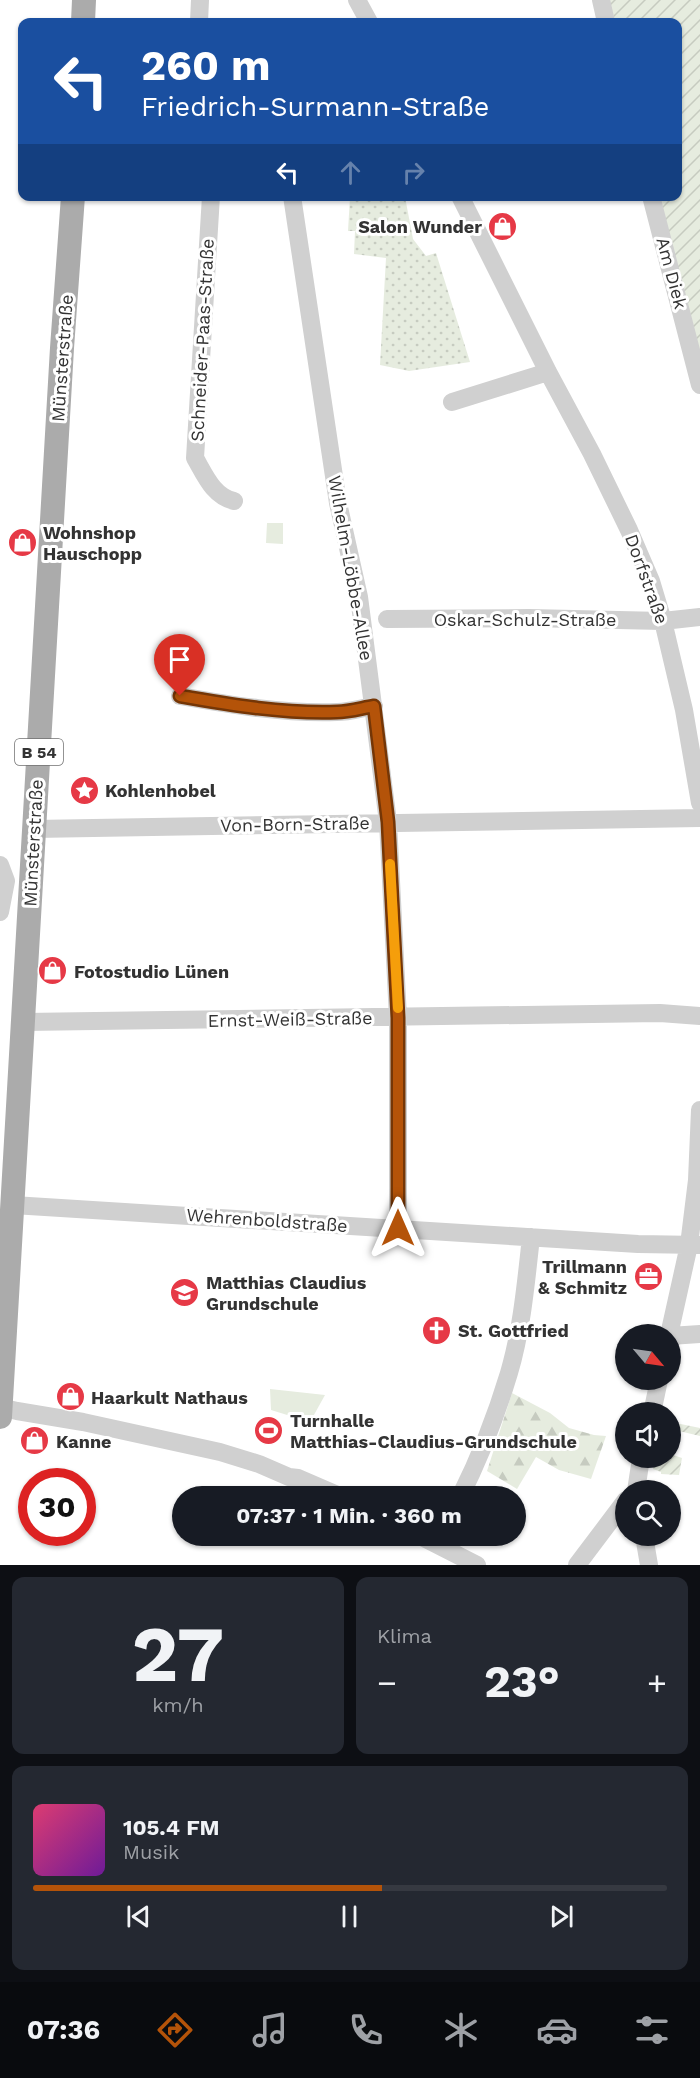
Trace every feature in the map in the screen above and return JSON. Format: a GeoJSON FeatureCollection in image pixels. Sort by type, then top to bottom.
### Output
{"type":"FeatureCollection","features":[{"type":"Feature","properties":{"kind":"main road"},"geometry":{"type":"LineString","coordinates":[[83,18],[84,0]]}},
{"type":"Feature","properties":{"kind":"main road","name":"Münsterstraße"},"geometry":{"type":"LineString","coordinates":[[0,1417],[62,348],[73,201]]}},
{"type":"Feature","properties":{"kind":"street"},"geometry":{"type":"LineString","coordinates":[[199,18],[200,0]]}},
{"type":"Feature","properties":{"kind":"street"},"geometry":{"type":"LineString","coordinates":[[357,0],[367,18]]}},
{"type":"Feature","properties":{"kind":"street"},"geometry":{"type":"LineString","coordinates":[[601,0],[605,18]]}},
{"type":"Feature","properties":{"kind":"street","name":"Schneider-Paas-Straße"},"geometry":{"type":"LineString","coordinates":[[211,201],[195,458],[211,487],[234,501]]}},
{"type":"Feature","properties":{"kind":"street","name":"Wilhelm-Löbbe-Allee"},"geometry":{"type":"LineString","coordinates":[[293,201],[338,503],[359,597],[388,822],[398,1018],[398,1228]]}},
{"type":"Feature","properties":{"kind":"street","name":"Dorfstraße"},"geometry":{"type":"LineString","coordinates":[[462,201],[629,530],[651,580],[684,710],[700,803]]}},
{"type":"Feature","properties":{"kind":"street","name":"Am Diek"},"geometry":{"type":"LineString","coordinates":[[652,201],[700,385]]}},
{"type":"Feature","properties":{"kind":"street"},"geometry":{"type":"LineString","coordinates":[[452,402],[548,372]]}},
{"type":"Feature","properties":{"kind":"street","name":"Oskar-Schulz-Straße"},"geometry":{"type":"LineString","coordinates":[[387,619],[530,618],[663,621],[700,616]]}},
{"type":"Feature","properties":{"kind":"street"},"geometry":{"type":"LineString","coordinates":[[180,696],[244,706],[298,711],[339,712],[374,706]]}},
{"type":"Feature","properties":{"kind":"street","name":"Von-Born-Straße"},"geometry":{"type":"LineString","coordinates":[[34,829],[700,818]]}},
{"type":"Feature","properties":{"kind":"street"},"geometry":{"type":"LineString","coordinates":[[0,865],[6,881],[0,912]]}},
{"type":"Feature","properties":{"kind":"street","name":"Ernst-Weiß-Straße"},"geometry":{"type":"LineString","coordinates":[[24,1022],[660,1013],[700,1016]]}},
{"type":"Feature","properties":{"kind":"street"},"geometry":{"type":"LineString","coordinates":[[673,1324],[694,1245],[700,1110]]}},
{"type":"Feature","properties":{"kind":"street","name":"Wehrenboldstraße"},"geometry":{"type":"LineString","coordinates":[[13,1205],[638,1244],[694,1245]]}},
{"type":"Feature","properties":{"kind":"street"},"geometry":{"type":"LineString","coordinates":[[465,1486],[483,1446],[509,1372],[525,1296],[531,1237]]}},
{"type":"Feature","properties":{"kind":"street"},"geometry":{"type":"LineString","coordinates":[[681,1335],[700,1334]]}},
{"type":"Feature","properties":{"kind":"street"},"geometry":{"type":"LineString","coordinates":[[0,1407],[220,1452],[317,1486]]}},
{"type":"Feature","properties":{"kind":"street"},"geometry":{"type":"LineString","coordinates":[[577,1565],[615,1515]]}},
{"type":"Feature","properties":{"kind":"street"},"geometry":{"type":"LineString","coordinates":[[448,1546],[477,1565]]}},
{"type":"Feature","properties":{"kind":"street"},"geometry":{"type":"LineString","coordinates":[[646,1546],[649,1565]]}},
{"type":"Feature","properties":{"kind":"green space"},"geometry":{"type":"Polygon","coordinates":[[[609,0],[700,0],[700,364],[659,201],[682,201],[682,18],[614,18],[609,0]]]}},
{"type":"Feature","properties":{"kind":"green space"},"geometry":{"type":"Polygon","coordinates":[[[350,201],[406,201],[413,239],[426,256],[436,253],[470,362],[409,371],[380,365],[386,258],[354,254],[355,231],[348,231],[350,201]]]}},
{"type":"Feature","properties":{"kind":"green space"},"geometry":{"type":"Polygon","coordinates":[[[267,523],[283,523],[283,544],[266,543],[267,523]]]}},
{"type":"Feature","properties":{"kind":"green space"},"geometry":{"type":"Polygon","coordinates":[[[270,1389],[325,1395],[310,1422],[271,1410],[270,1389]]]}},
{"type":"Feature","properties":{"kind":"green space"},"geometry":{"type":"Polygon","coordinates":[[[512,1393],[550,1413],[569,1428],[606,1436],[591,1479],[559,1470],[536,1457],[519,1486],[512,1486],[487,1471],[512,1393]]]}},
{"type":"Feature","properties":{"kind":"green space"},"geometry":{"type":"Polygon","coordinates":[[[681,1424],[700,1428],[700,1436],[681,1431],[681,1424]]]}},
{"type":"Feature","properties":{"kind":"green space"},"geometry":{"type":"Polygon","coordinates":[[[680,1468],[679,1475],[661,1474],[653,1469],[680,1468]]]}},
{"type":"Feature","properties":{"kind":"slow traffic"},"geometry":{"type":"LineString","coordinates":[[390,864],[398,1008]]}},
{"type":"Feature","properties":{"kind":"place","name":"Salon Wunder"},"geometry":{"type":"Point","coordinates":[503,226]}},
{"type":"Feature","properties":{"kind":"place","name":"Wohnshop Hauschopp"},"geometry":{"type":"Point","coordinates":[22,542]}},
{"type":"Feature","properties":{"kind":"place","name":"Kohlenhobel"},"geometry":{"type":"Point","coordinates":[84,790]}},
{"type":"Feature","properties":{"kind":"place","name":"Fotostudio Lünen"},"geometry":{"type":"Point","coordinates":[53,971]}},
{"type":"Feature","properties":{"kind":"place","name":"Trillmann & Schmitz"},"geometry":{"type":"Point","coordinates":[648,1276]}},
{"type":"Feature","properties":{"kind":"place","name":"Matthias Claudius Grundschule"},"geometry":{"type":"Point","coordinates":[185,1292]}},
{"type":"Feature","properties":{"kind":"place","name":"St. Gottfried"},"geometry":{"type":"Point","coordinates":[437,1330]}},
{"type":"Feature","properties":{"kind":"place","name":"Haarkult Nathaus"},"geometry":{"type":"Point","coordinates":[70,1397]}},
{"type":"Feature","properties":{"kind":"place","name":"Turnhalle Matthias-Claudius-Grundschule"},"geometry":{"type":"Point","coordinates":[269,1430]}},
{"type":"Feature","properties":{"kind":"place","name":"Kanne"},"geometry":{"type":"Point","coordinates":[35,1441]}},
{"type":"Feature","properties":{"kind":"route"},"geometry":{"type":"LineString","coordinates":[[180,696],[244,706],[298,711],[339,712],[374,706],[388,822],[398,1018],[398,1228]]}}]}
